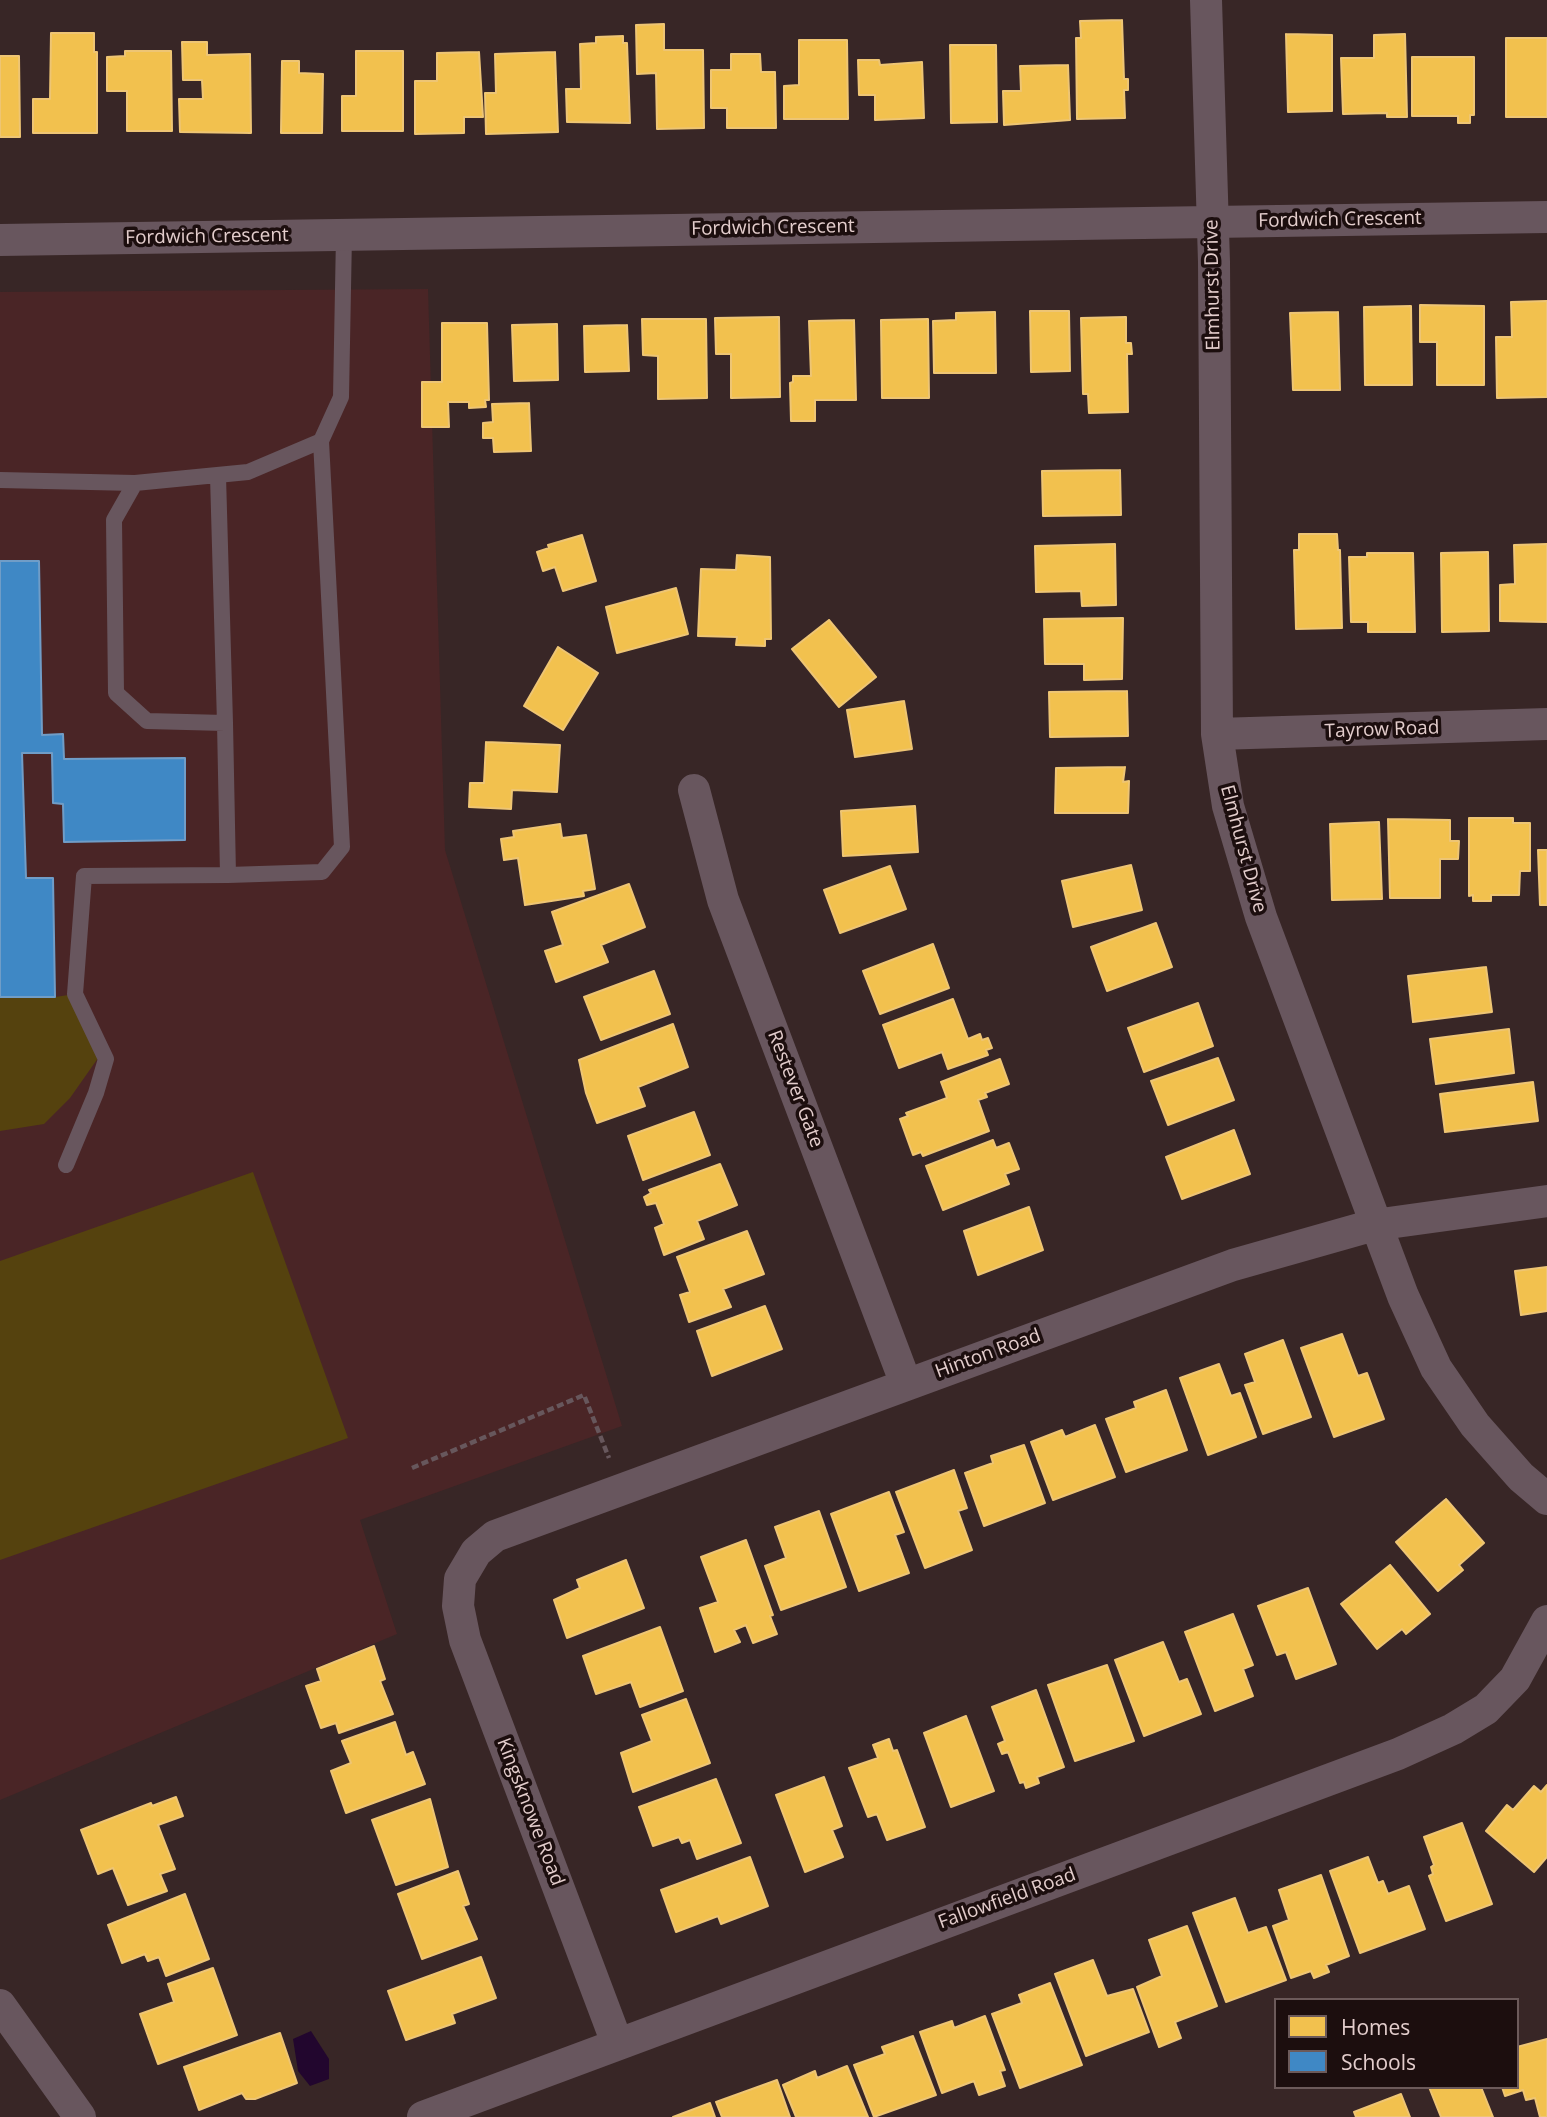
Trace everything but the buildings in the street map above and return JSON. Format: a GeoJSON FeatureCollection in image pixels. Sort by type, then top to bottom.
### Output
{"type":"FeatureCollection","features":[{"type":"Feature","properties":{"kind":"street","name":"Elmhurst Drive"},"geometry":{"type":"LineString","coordinates":[[1206,0],[1212,221],[1217,734],[1228,806],[1261,916],[1374,1225],[1436,1368],[1475,1424],[1521,1477],[1547,1499]]}},
{"type":"Feature","properties":{"kind":"street","name":"Fordwich Crescent"},"geometry":{"type":"LineString","coordinates":[[0,240],[1547,216]]}},
{"type":"Feature","properties":{"kind":"street","name":"Tayrow Road"},"geometry":{"type":"LineString","coordinates":[[1217,734],[1547,724]]}},
{"type":"Feature","properties":{"kind":"street","name":"Restever Gate"},"geometry":{"type":"LineString","coordinates":[[694,790],[723,900],[906,1384]]}},
{"type":"Feature","properties":{"kind":"street","name":"Hinton Road"},"geometry":{"type":"LineString","coordinates":[[460,1578],[475,1552],[495,1536],[1233,1265],[1374,1225],[1547,1201]]}},
{"type":"Feature","properties":{"kind":"street","name":"Kingsknowe Road"},"geometry":{"type":"LineString","coordinates":[[460,1578],[458,1606],[465,1640],[617,2043]]}},
{"type":"Feature","properties":{"kind":"street","name":"Fallowfield Road"},"geometry":{"type":"LineString","coordinates":[[422,2117],[1398,1754],[1453,1729],[1486,1709],[1515,1679],[1547,1620]]}},
{"type":"Feature","properties":{"kind":"street"},"geometry":{"type":"LineString","coordinates":[[0,2005],[80,2117]]}},
{"type":"Feature","properties":{"kind":"lane"},"geometry":{"type":"LineString","coordinates":[[65,1165],[96,1093],[106,1059],[75,994],[84,876],[322,872],[342,848],[321,441],[341,397],[344,235]]}},
{"type":"Feature","properties":{"kind":"lane"},"geometry":{"type":"LineString","coordinates":[[0,480],[135,483],[218,476],[248,472],[321,441]]}},
{"type":"Feature","properties":{"kind":"lane"},"geometry":{"type":"LineString","coordinates":[[218,476],[228,875]]}},
{"type":"Feature","properties":{"kind":"lane"},"geometry":{"type":"LineString","coordinates":[[135,483],[114,520],[116,693],[146,721],[225,723]]}},
{"type":"Feature","properties":{"kind":"path"},"geometry":{"type":"LineString","coordinates":[[412,1468],[584,1395],[621,1489]]}},
{"type":"Feature","properties":{"kind":"shaded area"},"geometry":{"type":"Polygon","coordinates":[[[428,289],[445,850],[622,1426],[360,1520],[397,1634],[0,1800],[0,292],[428,289]]]}},
{"type":"Feature","properties":{"kind":"shaded area"},"geometry":{"type":"Polygon","coordinates":[[[0,994],[55,997],[75,994],[103,1051],[70,1098],[44,1124],[0,1131],[0,994]]]}},
{"type":"Feature","properties":{"kind":"shaded area"},"geometry":{"type":"Polygon","coordinates":[[[253,1172],[348,1438],[0,1560],[0,1261],[253,1172]]]}},
{"type":"Feature","properties":{"kind":"shaded area"},"geometry":{"type":"Polygon","coordinates":[[[311,2031],[329,2059],[329,2079],[310,2086],[298,2071],[293,2039],[311,2031]]]}}]}
